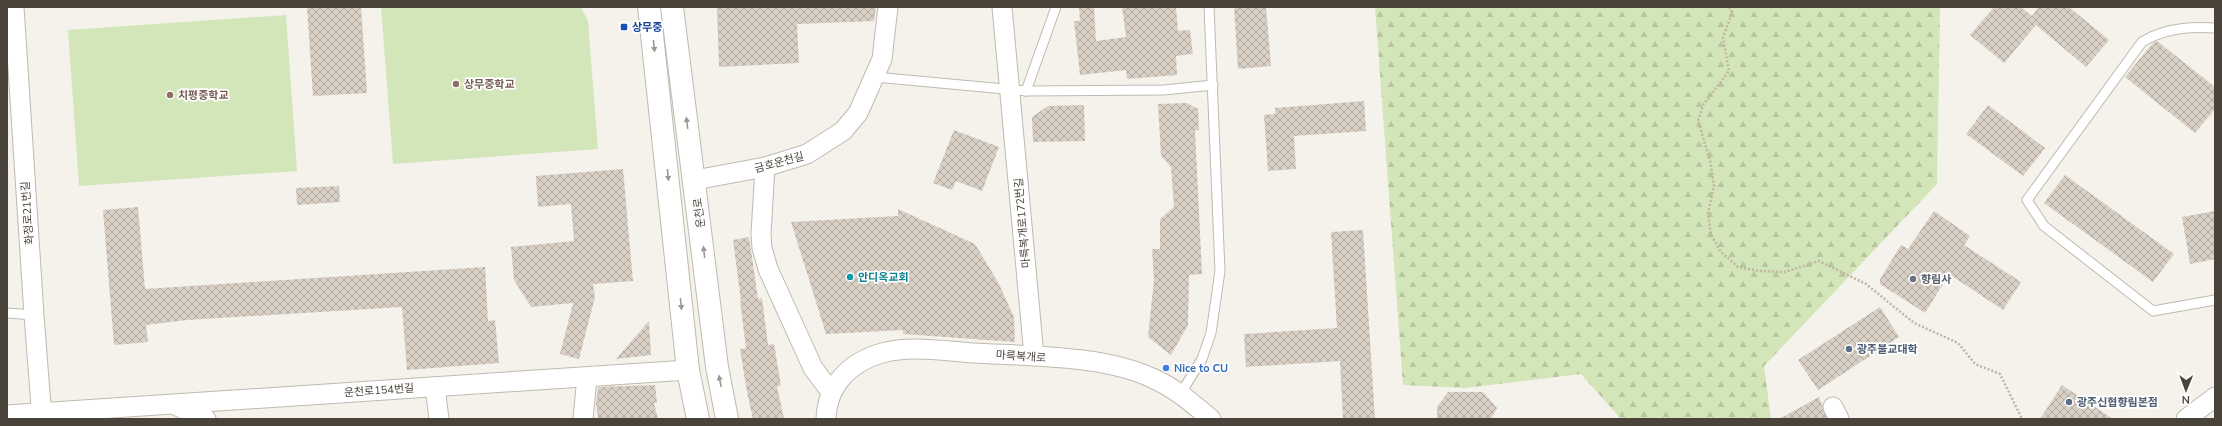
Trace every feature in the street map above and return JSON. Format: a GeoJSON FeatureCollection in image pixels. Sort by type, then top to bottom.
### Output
{"type":"FeatureCollection","features":[{"type":"Feature","properties":{"kind":"street","name":"화정로21번길"},"geometry":{"type":"LineString","coordinates":[[14,7],[42,416]]}},
{"type":"Feature","properties":{"kind":"street"},"geometry":{"type":"LineString","coordinates":[[649,7],[688,370],[698,419]]}},
{"type":"Feature","properties":{"kind":"street","name":"운천로"},"geometry":{"type":"LineString","coordinates":[[672,7],[695,180],[717,367],[727,419]]}},
{"type":"Feature","properties":{"kind":"street","name":"금호운천길"},"geometry":{"type":"LineString","coordinates":[[695,180],[766,167],[807,154],[843,131],[858,113],[882,59],[888,7]]}},
{"type":"Feature","properties":{"kind":"street","name":"마륵복개로172번길"},"geometry":{"type":"LineString","coordinates":[[1002,7],[1018,91],[1034,356]]}},
{"type":"Feature","properties":{"kind":"street"},"geometry":{"type":"LineString","coordinates":[[766,167],[760,234],[766,262],[780,299],[813,368],[831,392]]}},
{"type":"Feature","properties":{"kind":"street","name":"마륵복개로"},"geometry":{"type":"LineString","coordinates":[[826,419],[826,406],[831,392],[846,372],[855,366],[883,353],[908,349],[1034,356],[1124,368],[1151,377],[1181,393],[1211,419]]}},
{"type":"Feature","properties":{"kind":"street","name":"운천로154번길"},"geometry":{"type":"LineString","coordinates":[[7,415],[42,416],[172,403],[688,370]]}},
{"type":"Feature","properties":{"kind":"street"},"geometry":{"type":"LineString","coordinates":[[583,419],[587,377]]}},
{"type":"Feature","properties":{"kind":"street"},"geometry":{"type":"LineString","coordinates":[[436,386],[439,419]]}},
{"type":"Feature","properties":{"kind":"street"},"geometry":{"type":"LineString","coordinates":[[2186,419],[2215,397]]}},
{"type":"Feature","properties":{"kind":"street","name":"운천로154번길"},"geometry":{"type":"LineString","coordinates":[[172,403],[206,419]]}},
{"type":"Feature","properties":{"kind":"lane"},"geometry":{"type":"LineString","coordinates":[[1018,91],[1056,7]]}},
{"type":"Feature","properties":{"kind":"lane"},"geometry":{"type":"LineString","coordinates":[[1181,393],[1202,359],[1211,332],[1220,271],[1209,7]]}},
{"type":"Feature","properties":{"kind":"lane"},"geometry":{"type":"LineString","coordinates":[[2215,28],[2202,27],[2169,30],[2142,42],[2027,200],[2044,226],[2153,311],[2215,300]]}},
{"type":"Feature","properties":{"kind":"lane"},"geometry":{"type":"LineString","coordinates":[[875,77],[1018,91],[1164,90],[1213,85]]}},
{"type":"Feature","properties":{"kind":"lane"},"geometry":{"type":"LineString","coordinates":[[7,313],[34,315]]}},
{"type":"Feature","properties":{"kind":"path"},"geometry":{"type":"LineString","coordinates":[[1729,7],[1732,12],[1723,38],[1729,71],[1703,104],[1698,121],[1710,160],[1714,186],[1708,213],[1711,235],[1721,252],[1738,267],[1759,272],[1785,272],[1819,261],[1866,284],[1914,323],[1958,343],[1975,364],[2000,374],[2022,419]]}},
{"type":"Feature","properties":{"kind":"green space","name":"상무중학교"},"geometry":{"type":"Polygon","coordinates":[[[381,7],[581,7],[588,21],[598,149],[393,164],[381,7]]]}},
{"type":"Feature","properties":{"kind":"green space"},"geometry":{"type":"Polygon","coordinates":[[[1375,7],[1940,7],[1937,184],[1764,366],[1771,419],[1621,419],[1581,374],[1465,388],[1403,385],[1375,7]]]}},
{"type":"Feature","properties":{"kind":"green space","name":"치평중학교"},"geometry":{"type":"Polygon","coordinates":[[[286,15],[297,171],[79,186],[68,30],[286,15]]]}},
{"type":"Feature","properties":{"kind":"building"},"geometry":{"type":"Polygon","coordinates":[[[307,7],[361,7],[367,93],[313,96],[307,7]]]}},
{"type":"Feature","properties":{"kind":"building"},"geometry":{"type":"Polygon","coordinates":[[[717,7],[876,7],[874,21],[797,24],[799,63],[719,67],[717,7]]]}},
{"type":"Feature","properties":{"kind":"building"},"geometry":{"type":"Polygon","coordinates":[[[1079,7],[1094,7],[1096,41],[1126,37],[1122,7],[1176,7],[1178,31],[1190,30],[1193,54],[1176,56],[1177,75],[1127,79],[1126,70],[1080,75],[1074,21],[1080,21],[1079,7]]]}},
{"type":"Feature","properties":{"kind":"building"},"geometry":{"type":"Polygon","coordinates":[[[1234,7],[1266,7],[1271,66],[1238,69],[1234,7]]]}},
{"type":"Feature","properties":{"kind":"building"},"geometry":{"type":"Polygon","coordinates":[[[1994,7],[2021,7],[2032,16],[2039,7],[2069,7],[2109,40],[2086,67],[2036,25],[2004,63],[1970,35],[1994,7]]]}},
{"type":"Feature","properties":{"kind":"building"},"geometry":{"type":"Polygon","coordinates":[[[2157,41],[2215,87],[2215,109],[2195,133],[2125,77],[2152,44],[2157,41]]]}},
{"type":"Feature","properties":{"kind":"building"},"geometry":{"type":"Polygon","coordinates":[[[1364,101],[1366,131],[1294,136],[1296,169],[1268,171],[1264,115],[1275,114],[1275,108],[1364,101]]]}},
{"type":"Feature","properties":{"kind":"building"},"geometry":{"type":"Polygon","coordinates":[[[1187,103],[1198,109],[1199,130],[1195,130],[1202,274],[1189,275],[1188,325],[1171,355],[1148,337],[1154,280],[1152,249],[1160,249],[1160,219],[1174,207],[1171,167],[1161,156],[1158,104],[1187,103]]]}},
{"type":"Feature","properties":{"kind":"building"},"geometry":{"type":"Polygon","coordinates":[[[1084,105],[1085,141],[1033,142],[1032,117],[1048,106],[1084,105]]]}},
{"type":"Feature","properties":{"kind":"building"},"geometry":{"type":"Polygon","coordinates":[[[1988,105],[2045,148],[2023,176],[1966,134],[1988,105]]]}},
{"type":"Feature","properties":{"kind":"building"},"geometry":{"type":"Polygon","coordinates":[[[954,130],[999,147],[982,191],[956,181],[952,190],[933,183],[954,130]]]}},
{"type":"Feature","properties":{"kind":"building"},"geometry":{"type":"Polygon","coordinates":[[[623,169],[633,281],[593,284],[595,297],[579,359],[560,354],[573,303],[531,307],[514,280],[511,247],[574,241],[571,204],[538,207],[536,176],[623,169]]]}},
{"type":"Feature","properties":{"kind":"building"},"geometry":{"type":"Polygon","coordinates":[[[2065,175],[2174,254],[2153,282],[2044,203],[2065,175]]]}},
{"type":"Feature","properties":{"kind":"building"},"geometry":{"type":"Polygon","coordinates":[[[339,186],[340,202],[297,205],[296,188],[339,186]]]}},
{"type":"Feature","properties":{"kind":"building"},"geometry":{"type":"Polygon","coordinates":[[[138,207],[145,289],[485,267],[488,321],[495,320],[499,363],[407,370],[402,307],[187,320],[146,325],[148,342],[114,345],[103,210],[138,207]]]}},
{"type":"Feature","properties":{"kind":"building"},"geometry":{"type":"Polygon","coordinates":[[[898,209],[975,244],[998,282],[1014,317],[1015,342],[903,334],[903,330],[826,334],[791,222],[898,216],[898,209]]]}},
{"type":"Feature","properties":{"kind":"building"},"geometry":{"type":"Polygon","coordinates":[[[1934,211],[1970,236],[1964,245],[2021,282],[2003,310],[1949,274],[1925,313],[1880,284],[1880,279],[1901,245],[1908,249],[1934,211]]]}},
{"type":"Feature","properties":{"kind":"building"},"geometry":{"type":"Polygon","coordinates":[[[2215,211],[2215,259],[2190,264],[2182,217],[2215,211]]]}},
{"type":"Feature","properties":{"kind":"building"},"geometry":{"type":"Polygon","coordinates":[[[1363,230],[1375,419],[1343,419],[1340,361],[1246,367],[1244,334],[1337,328],[1331,232],[1363,230]]]}},
{"type":"Feature","properties":{"kind":"building"},"geometry":{"type":"Polygon","coordinates":[[[749,237],[758,299],[762,298],[768,345],[774,344],[781,386],[777,386],[784,419],[753,419],[747,392],[740,349],[746,348],[733,240],[749,237]]]}},
{"type":"Feature","properties":{"kind":"building","name":"광주불교대학"},"geometry":{"type":"Polygon","coordinates":[[[1880,307],[1899,337],[1818,390],[1798,360],[1880,307]]]}},
{"type":"Feature","properties":{"kind":"building"},"geometry":{"type":"Polygon","coordinates":[[[649,321],[651,355],[616,359],[649,321]]]}},
{"type":"Feature","properties":{"kind":"building"},"geometry":{"type":"Polygon","coordinates":[[[655,385],[657,403],[654,403],[658,419],[598,419],[596,403],[598,387],[655,385]]]}},
{"type":"Feature","properties":{"kind":"building","name":"광주신협향림본점"},"geometry":{"type":"Polygon","coordinates":[[[2062,385],[2113,419],[2040,419],[2062,385]]]}},
{"type":"Feature","properties":{"kind":"building"},"geometry":{"type":"Polygon","coordinates":[[[1448,392],[1483,392],[1497,408],[1491,419],[1437,419],[1437,407],[1448,392]]]}},
{"type":"Feature","properties":{"kind":"building"},"geometry":{"type":"Polygon","coordinates":[[[1819,397],[1827,419],[1779,419],[1819,397]]]}},
{"type":"Feature","properties":{"kind":"place","name":"상무중"},"geometry":{"type":"Point","coordinates":[624,27]}},
{"type":"Feature","properties":{"kind":"place","name":"상무중학교"},"geometry":{"type":"Point","coordinates":[456,84]}},
{"type":"Feature","properties":{"kind":"place","name":"치평중학교"},"geometry":{"type":"Point","coordinates":[170,95]}},
{"type":"Feature","properties":{"kind":"place","name":"안디옥교회"},"geometry":{"type":"Point","coordinates":[850,277]}},
{"type":"Feature","properties":{"kind":"place","name":"향림사"},"geometry":{"type":"Point","coordinates":[1913,279]}},
{"type":"Feature","properties":{"kind":"place","name":"광주불교대학"},"geometry":{"type":"Point","coordinates":[1849,349]}},
{"type":"Feature","properties":{"kind":"place","name":"Nice to CU"},"geometry":{"type":"Point","coordinates":[1166,368]}},
{"type":"Feature","properties":{"kind":"place","name":"광주신협향림본점"},"geometry":{"type":"Point","coordinates":[2069,402]}}]}
